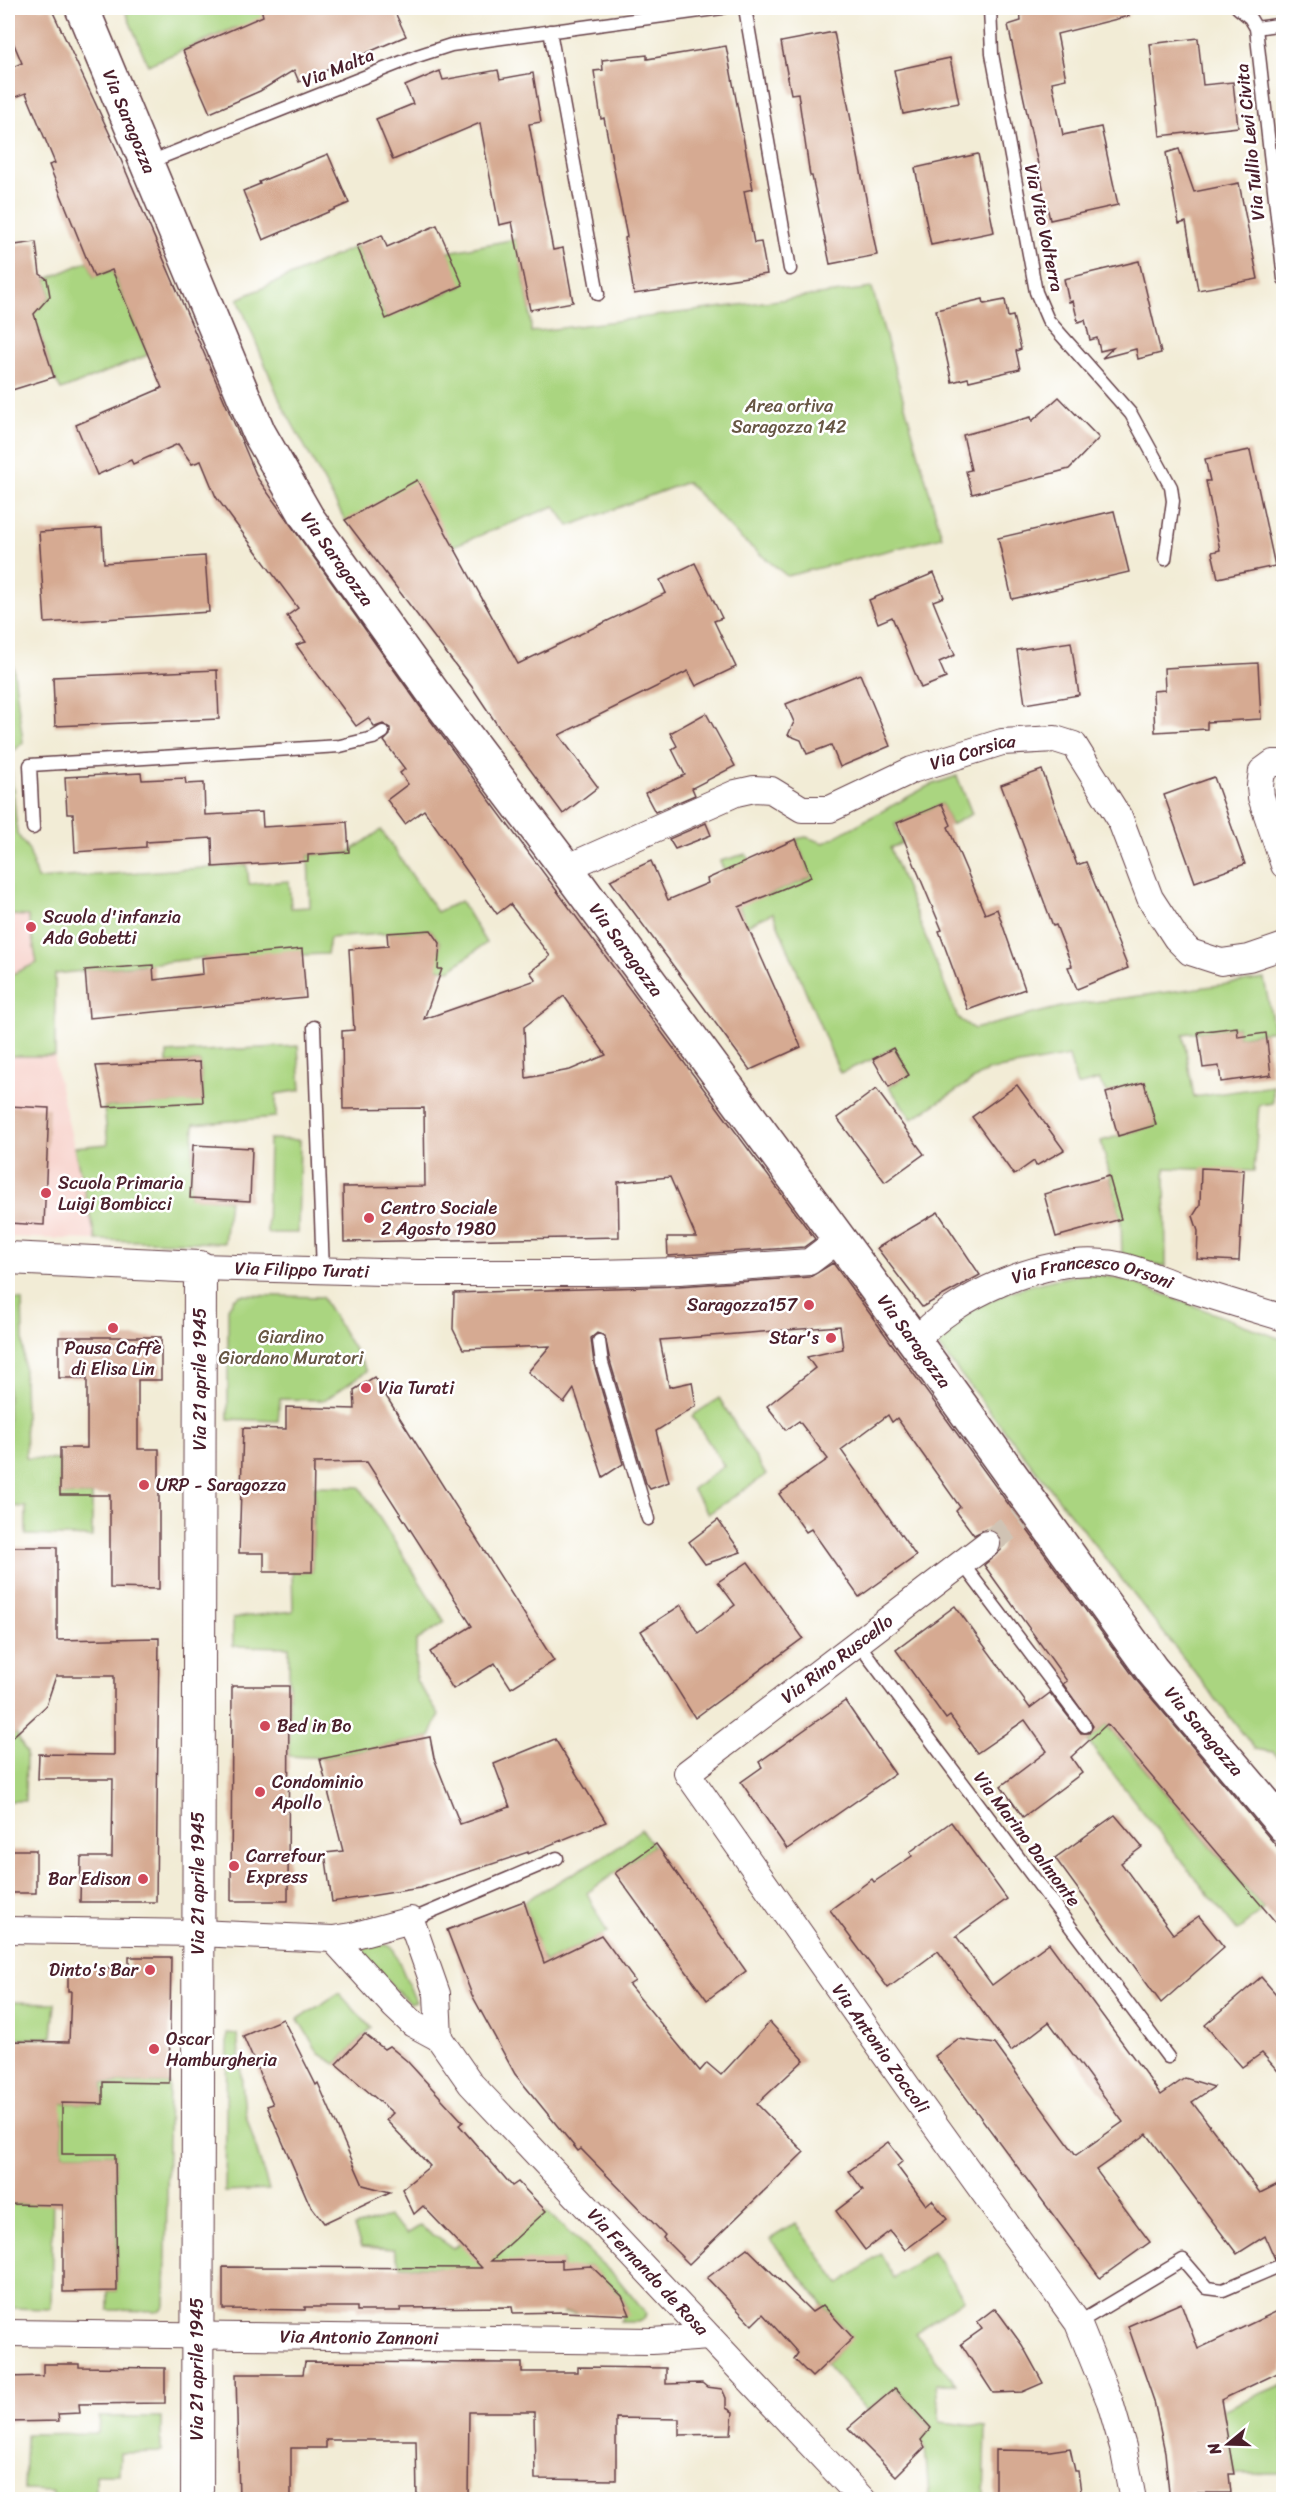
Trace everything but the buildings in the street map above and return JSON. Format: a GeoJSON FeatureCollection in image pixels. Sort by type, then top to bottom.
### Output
{"type":"FeatureCollection","features":[{"type":"Feature","properties":{"kind":"main road","name":"Via Saragozza"},"geometry":{"type":"LineString","coordinates":[[82,8],[259,433],[284,481],[307,518],[427,699],[566,868],[915,1342],[1027,1514],[1152,1670],[1284,1826]]}},
{"type":"Feature","properties":{"kind":"street","name":"Via Corsica"},"geometry":{"type":"LineString","coordinates":[[566,868],[736,793],[754,789],[771,790],[802,809],[830,809],[912,770],[1002,742],[1055,739],[1074,746],[1103,791],[1120,819],[1150,898],[1176,938],[1190,952],[1221,962],[1249,958],[1284,946]]}},
{"type":"Feature","properties":{"kind":"street"},"geometry":{"type":"LineString","coordinates":[[1284,763],[1273,764],[1262,771],[1260,786],[1284,865]]}},
{"type":"Feature","properties":{"kind":"street","name":"Via Filippo Turati"},"geometry":{"type":"LineString","coordinates":[[8,1258],[200,1268],[595,1278],[799,1264],[816,1258],[838,1240]]}},
{"type":"Feature","properties":{"kind":"street","name":"Via Francesco Orsoni"},"geometry":{"type":"LineString","coordinates":[[915,1342],[923,1332],[951,1310],[974,1296],[1010,1279],[1072,1264],[1103,1263],[1133,1270],[1284,1318]]}},
{"type":"Feature","properties":{"kind":"street","name":"Via 21 aprile 1945"},"geometry":{"type":"LineString","coordinates":[[197,2499],[200,1268]]}},
{"type":"Feature","properties":{"kind":"street","name":"Via Rino Ruscello"},"geometry":{"type":"LineString","coordinates":[[687,1773],[987,1544]]}},
{"type":"Feature","properties":{"kind":"street","name":"Via Antonio Zoccoli"},"geometry":{"type":"LineString","coordinates":[[687,1773],[907,2086],[1078,2323],[1089,2347],[1120,2435],[1133,2499]]}},
{"type":"Feature","properties":{"kind":"street"},"geometry":{"type":"LineString","coordinates":[[8,1930],[198,1933],[333,1939],[411,1920],[437,1994],[439,2038]]}},
{"type":"Feature","properties":{"kind":"street","name":"Via Fernando de Rosa"},"geometry":{"type":"LineString","coordinates":[[333,1939],[413,2024],[439,2038],[471,2084],[863,2499]]}},
{"type":"Feature","properties":{"kind":"street","name":"Via Antonio Zannoni"},"geometry":{"type":"LineString","coordinates":[[8,2332],[652,2341],[709,2337]]}},
{"type":"Feature","properties":{"kind":"lane","name":"Via Malta"},"geometry":{"type":"LineString","coordinates":[[146,164],[417,56],[451,45],[722,8]]}},
{"type":"Feature","properties":{"kind":"lane"},"geometry":{"type":"LineString","coordinates":[[745,8],[790,268]]}},
{"type":"Feature","properties":{"kind":"lane","name":"Via Vito Volterra"},"geometry":{"type":"LineString","coordinates":[[990,8],[992,54],[1035,292],[1048,320],[1131,414],[1171,487],[1173,501],[1165,559]]}},
{"type":"Feature","properties":{"kind":"lane"},"geometry":{"type":"LineString","coordinates":[[1238,8],[1251,18],[1256,28],[1284,24]]}},
{"type":"Feature","properties":{"kind":"lane","name":"Via Tullio Levi Civita"},"geometry":{"type":"LineString","coordinates":[[1256,28],[1284,279]]}},
{"type":"Feature","properties":{"kind":"lane"},"geometry":{"type":"LineString","coordinates":[[550,31],[598,294]]}},
{"type":"Feature","properties":{"kind":"lane"},"geometry":{"type":"LineString","coordinates":[[33,828],[30,765],[340,746],[373,738],[383,732]]}},
{"type":"Feature","properties":{"kind":"lane"},"geometry":{"type":"LineString","coordinates":[[314,1027],[323,1272]]}},
{"type":"Feature","properties":{"kind":"lane"},"geometry":{"type":"LineString","coordinates":[[599,1341],[602,1363],[648,1519]]}},
{"type":"Feature","properties":{"kind":"lane"},"geometry":{"type":"LineString","coordinates":[[962,1563],[1085,1726]]}},
{"type":"Feature","properties":{"kind":"lane","name":"Via Marino Dalmonte"},"geometry":{"type":"LineString","coordinates":[[858,1643],[1168,2057]]}},
{"type":"Feature","properties":{"kind":"lane"},"geometry":{"type":"LineString","coordinates":[[411,1920],[557,1858]]}},
{"type":"Feature","properties":{"kind":"lane"},"geometry":{"type":"LineString","coordinates":[[1078,2323],[1183,2260],[1207,2288],[1223,2290],[1284,2264]]}},
{"type":"Feature","properties":{"kind":"shaded area"},"geometry":{"type":"Polygon","coordinates":[[[8,878],[56,879],[55,1066],[96,1240],[8,1237],[8,878]]]}},
{"type":"Feature","properties":{"kind":"green space"},"geometry":{"type":"Polygon","coordinates":[[[124,8],[261,8],[262,11],[301,8],[304,26],[234,28],[148,65],[124,8]]]}},
{"type":"Feature","properties":{"kind":"green space","name":"Area ortiva Saragozza 142"},"geometry":{"type":"Polygon","coordinates":[[[516,239],[530,310],[531,332],[872,288],[942,537],[787,576],[740,538],[687,482],[569,526],[555,506],[453,546],[345,520],[281,403],[238,299],[357,246],[386,318],[462,286],[448,252],[516,239]]]}},
{"type":"Feature","properties":{"kind":"green space"},"geometry":{"type":"Polygon","coordinates":[[[88,261],[94,277],[112,270],[148,355],[61,390],[54,377],[38,327],[8,337],[8,308],[46,301],[50,296],[47,279],[88,261]]]}},
{"type":"Feature","properties":{"kind":"green space"},"geometry":{"type":"Polygon","coordinates":[[[8,626],[23,742],[10,755],[17,834],[29,850],[37,879],[247,865],[249,884],[289,881],[291,908],[310,907],[308,855],[349,852],[381,830],[437,912],[461,901],[486,943],[450,970],[434,968],[434,952],[439,951],[440,943],[431,930],[330,938],[327,954],[202,958],[55,974],[55,1056],[8,1056],[8,976],[37,963],[28,916],[8,915],[8,626]]]}},
{"type":"Feature","properties":{"kind":"green space"},"geometry":{"type":"Polygon","coordinates":[[[957,776],[972,814],[951,825],[942,804],[895,824],[902,843],[890,848],[958,1018],[974,1029],[1065,1006],[1264,979],[1274,1030],[1238,1037],[1237,1027],[1183,1034],[1194,1097],[1273,1086],[1273,1103],[1259,1105],[1254,1171],[1165,1168],[1166,1267],[1122,1258],[1121,1219],[1101,1141],[1156,1125],[1144,1083],[1106,1093],[1099,1080],[1077,1086],[1069,1056],[987,1071],[912,1119],[889,1087],[909,1075],[893,1048],[840,1073],[773,913],[747,925],[720,861],[746,854],[766,896],[811,877],[796,839],[806,837],[824,843],[928,786],[957,776]]]}},
{"type":"Feature","properties":{"kind":"green space"},"geometry":{"type":"Polygon","coordinates":[[[298,1046],[301,1090],[276,1094],[276,1117],[194,1124],[190,1197],[229,1200],[224,1243],[96,1240],[74,1147],[108,1144],[104,1107],[203,1101],[200,1062],[167,1063],[167,1053],[298,1046]]]}},
{"type":"Feature","properties":{"kind":"green space"},"geometry":{"type":"Polygon","coordinates":[[[269,1139],[300,1140],[298,1233],[267,1233],[269,1139]]]}},
{"type":"Feature","properties":{"kind":"green space"},"geometry":{"type":"Polygon","coordinates":[[[1089,1273],[1129,1281],[1281,1339],[1284,1343],[1283,1764],[1273,1752],[1255,1749],[932,1338],[972,1311],[1004,1294],[1047,1281],[1089,1273]]]}},
{"type":"Feature","properties":{"kind":"green space","name":"Giardino Giordano Muratori"},"geometry":{"type":"Polygon","coordinates":[[[241,1295],[322,1297],[367,1371],[325,1400],[280,1399],[278,1421],[228,1419],[228,1308],[234,1299],[241,1295]]]}},
{"type":"Feature","properties":{"kind":"green space"},"geometry":{"type":"Polygon","coordinates":[[[8,1299],[22,1300],[26,1458],[59,1460],[60,1495],[92,1495],[92,1537],[26,1535],[26,1507],[8,1506],[8,1299]]]}},
{"type":"Feature","properties":{"kind":"green space"},"geometry":{"type":"Polygon","coordinates":[[[719,1398],[766,1475],[708,1514],[692,1489],[724,1466],[692,1416],[719,1398]]]}},
{"type":"Feature","properties":{"kind":"green space"},"geometry":{"type":"Polygon","coordinates":[[[315,1486],[360,1487],[445,1622],[416,1641],[416,1680],[439,1715],[430,1737],[325,1758],[289,1756],[289,1647],[233,1646],[233,1618],[293,1611],[292,1572],[312,1572],[315,1486]]]}},
{"type":"Feature","properties":{"kind":"green space"},"geometry":{"type":"Polygon","coordinates":[[[1106,1724],[1264,1909],[1237,1931],[1088,1742],[1106,1724]]]}},
{"type":"Feature","properties":{"kind":"green space"},"geometry":{"type":"Polygon","coordinates":[[[16,1733],[26,1753],[25,1801],[8,1801],[8,1741],[16,1733]]]}},
{"type":"Feature","properties":{"kind":"green space"},"geometry":{"type":"Polygon","coordinates":[[[641,1829],[653,1846],[587,1893],[607,1933],[545,1962],[534,1943],[537,1941],[524,1901],[613,1851],[641,1829]]]}},
{"type":"Feature","properties":{"kind":"green space"},"geometry":{"type":"Polygon","coordinates":[[[374,1945],[387,1945],[393,1948],[416,2002],[410,2004],[363,1956],[363,1949],[374,1945]]]}},
{"type":"Feature","properties":{"kind":"green space"},"geometry":{"type":"Polygon","coordinates":[[[339,1993],[371,2028],[336,2064],[319,2054],[298,2019],[339,1993]]]}},
{"type":"Feature","properties":{"kind":"green space"},"geometry":{"type":"Polygon","coordinates":[[[8,2002],[55,2003],[52,2037],[8,2040],[8,2002]]]}},
{"type":"Feature","properties":{"kind":"green space"},"geometry":{"type":"Polygon","coordinates":[[[227,2033],[237,2034],[245,2112],[269,2190],[225,2192],[227,2033]]]}},
{"type":"Feature","properties":{"kind":"green space"},"geometry":{"type":"Polygon","coordinates":[[[103,2083],[169,2083],[165,2306],[161,2311],[108,2310],[108,2291],[117,2291],[115,2154],[62,2154],[62,2118],[59,2103],[103,2104],[103,2083]]]}},
{"type":"Feature","properties":{"kind":"green space"},"geometry":{"type":"Polygon","coordinates":[[[28,2185],[53,2186],[51,2309],[8,2308],[8,2204],[28,2204],[28,2185]]]}},
{"type":"Feature","properties":{"kind":"green space"},"geometry":{"type":"Polygon","coordinates":[[[546,2211],[618,2279],[646,2314],[644,2319],[638,2322],[620,2322],[627,2308],[622,2296],[590,2266],[582,2267],[578,2272],[577,2313],[563,2313],[562,2260],[512,2303],[440,2268],[400,2266],[394,2249],[361,2247],[354,2227],[389,2217],[407,2234],[420,2226],[453,2248],[473,2236],[546,2211]]]}},
{"type":"Feature","properties":{"kind":"green space"},"geometry":{"type":"Polygon","coordinates":[[[796,2223],[839,2284],[881,2254],[894,2278],[932,2251],[964,2299],[915,2333],[956,2384],[936,2384],[940,2422],[986,2427],[984,2499],[924,2499],[929,2495],[925,2447],[921,2440],[931,2427],[896,2388],[867,2411],[826,2364],[852,2337],[770,2239],[796,2223]]]}},
{"type":"Feature","properties":{"kind":"green space"},"geometry":{"type":"Polygon","coordinates":[[[1283,2384],[1283,2474],[1234,2474],[1224,2421],[1218,2412],[1283,2384]]]}},
{"type":"Feature","properties":{"kind":"green space"},"geometry":{"type":"Polygon","coordinates":[[[99,2417],[161,2417],[161,2452],[120,2453],[119,2474],[96,2474],[96,2499],[53,2499],[53,2491],[24,2490],[26,2434],[98,2433],[99,2417]]]}},
{"type":"Feature","properties":{"kind":"tunnel"},"geometry":{"type":"LineString","coordinates":[[987,1544],[1020,1519]]}},
{"type":"Feature","properties":{"kind":"place","name":"Scuola d'infanzia Ada Gobetti"},"geometry":{"type":"Point","coordinates":[31,927]}},
{"type":"Feature","properties":{"kind":"place","name":"Scuola Primaria Luigi Bombicci"},"geometry":{"type":"Point","coordinates":[46,1193]}},
{"type":"Feature","properties":{"kind":"place","name":"Centro Sociale 2 Agosto 1980"},"geometry":{"type":"Point","coordinates":[369,1218]}},
{"type":"Feature","properties":{"kind":"place","name":"Saragozza157"},"geometry":{"type":"Point","coordinates":[809,1305]}},
{"type":"Feature","properties":{"kind":"place","name":"Pausa Caffè di Elisa Lin"},"geometry":{"type":"Point","coordinates":[113,1328]}},
{"type":"Feature","properties":{"kind":"place","name":"Star's"},"geometry":{"type":"Point","coordinates":[831,1338]}},
{"type":"Feature","properties":{"kind":"place","name":"Via Turati"},"geometry":{"type":"Point","coordinates":[366,1388]}},
{"type":"Feature","properties":{"kind":"place","name":"URP - Saragozza"},"geometry":{"type":"Point","coordinates":[144,1485]}},
{"type":"Feature","properties":{"kind":"place","name":"Bed in Bo"},"geometry":{"type":"Point","coordinates":[265,1726]}},
{"type":"Feature","properties":{"kind":"place","name":"Condominio Apollo"},"geometry":{"type":"Point","coordinates":[260,1792]}},
{"type":"Feature","properties":{"kind":"place","name":"Carrefour Express"},"geometry":{"type":"Point","coordinates":[234,1866]}},
{"type":"Feature","properties":{"kind":"place","name":"Bar Edison"},"geometry":{"type":"Point","coordinates":[143,1879]}},
{"type":"Feature","properties":{"kind":"place","name":"Dinto's Bar"},"geometry":{"type":"Point","coordinates":[150,1970]}},
{"type":"Feature","properties":{"kind":"place","name":"Oscar Hamburgheria"},"geometry":{"type":"Point","coordinates":[154,2049]}}]}
